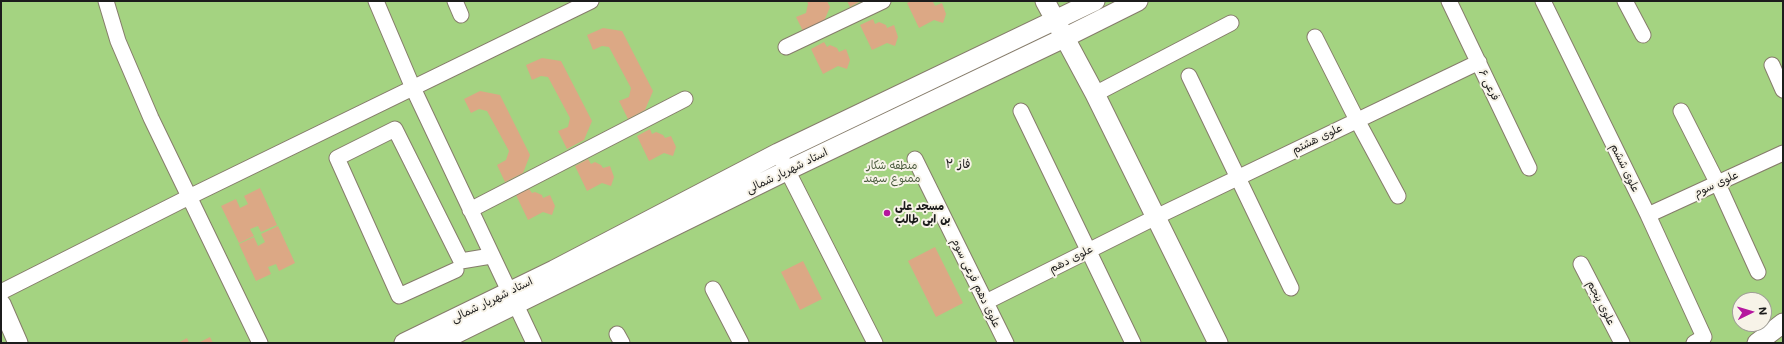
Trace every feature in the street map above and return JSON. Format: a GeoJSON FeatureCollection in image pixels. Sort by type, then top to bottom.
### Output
{"type":"FeatureCollection","features":[{"type":"Feature","properties":{"kind":"street"},"geometry":{"type":"LineString","coordinates":[[106,1],[118,41],[148,111],[260,343]]}},
{"type":"Feature","properties":{"kind":"street"},"geometry":{"type":"LineString","coordinates":[[376,1],[413,88],[490,256],[534,343]]}},
{"type":"Feature","properties":{"kind":"street"},"geometry":{"type":"LineString","coordinates":[[455,1],[461,15]]}},
{"type":"Feature","properties":{"kind":"street"},"geometry":{"type":"LineString","coordinates":[[1,292],[189,197],[591,1]]}},
{"type":"Feature","properties":{"kind":"street"},"geometry":{"type":"LineString","coordinates":[[786,47],[883,1]]}},
{"type":"Feature","properties":{"kind":"street"},"geometry":{"type":"LineString","coordinates":[[1045,1],[1095,94],[1218,343]]}},
{"type":"Feature","properties":{"kind":"street","name":"استاد شهریار شمالی"},"geometry":{"type":"LineString","coordinates":[[437,343],[512,298],[554,270],[778,153],[1095,1]]}},
{"type":"Feature","properties":{"kind":"street","name":"استاد شهریار شمالی"},"geometry":{"type":"LineString","coordinates":[[404,343],[512,298],[786,171],[1138,1]]}},
{"type":"Feature","properties":{"kind":"street","name":"فرعی ۶"},"geometry":{"type":"LineString","coordinates":[[1449,1],[1529,168]]}},
{"type":"Feature","properties":{"kind":"street","name":"علوی ششم"},"geometry":{"type":"LineString","coordinates":[[1543,1],[1648,216],[1699,340]]}},
{"type":"Feature","properties":{"kind":"street"},"geometry":{"type":"LineString","coordinates":[[1625,1],[1643,35]]}},
{"type":"Feature","properties":{"kind":"street"},"geometry":{"type":"LineString","coordinates":[[1095,94],[1231,23]]}},
{"type":"Feature","properties":{"kind":"street"},"geometry":{"type":"LineString","coordinates":[[1315,37],[1398,196]]}},
{"type":"Feature","properties":{"kind":"street","name":"علوی هشتم"},"geometry":{"type":"LineString","coordinates":[[1156,217],[1478,62]]}},
{"type":"Feature","properties":{"kind":"street"},"geometry":{"type":"LineString","coordinates":[[1772,65],[1783,90]]}},
{"type":"Feature","properties":{"kind":"street"},"geometry":{"type":"LineString","coordinates":[[1189,76],[1291,288]]}},
{"type":"Feature","properties":{"kind":"street"},"geometry":{"type":"LineString","coordinates":[[470,210],[685,99]]}},
{"type":"Feature","properties":{"kind":"street"},"geometry":{"type":"LineString","coordinates":[[1021,111],[1087,251],[1133,343]]}},
{"type":"Feature","properties":{"kind":"street"},"geometry":{"type":"LineString","coordinates":[[1681,111],[1718,184],[1758,272]]}},
{"type":"Feature","properties":{"kind":"street"},"geometry":{"type":"LineString","coordinates":[[456,270],[399,296],[337,158],[395,129],[462,261],[490,256]]}},
{"type":"Feature","properties":{"kind":"street","name":"علوی سوم"},"geometry":{"type":"LineString","coordinates":[[1648,216],[1783,152]]}},
{"type":"Feature","properties":{"kind":"street"},"geometry":{"type":"LineString","coordinates":[[778,153],[875,343]]}},
{"type":"Feature","properties":{"kind":"street","name":"علوی دهم فرعی سوم"},"geometry":{"type":"LineString","coordinates":[[915,159],[1006,343]]}},
{"type":"Feature","properties":{"kind":"street","name":"علوی دهم"},"geometry":{"type":"LineString","coordinates":[[986,302],[1156,217]]}},
{"type":"Feature","properties":{"kind":"street","name":"علوی پنجم"},"geometry":{"type":"LineString","coordinates":[[1581,264],[1622,343]]}},
{"type":"Feature","properties":{"kind":"street"},"geometry":{"type":"LineString","coordinates":[[713,289],[741,343]]}},
{"type":"Feature","properties":{"kind":"street"},"geometry":{"type":"LineString","coordinates":[[1,304],[18,343]]}},
{"type":"Feature","properties":{"kind":"street"},"geometry":{"type":"LineString","coordinates":[[1757,343],[1783,323]]}},
{"type":"Feature","properties":{"kind":"green space","name":"منطقه شکار ممنوع سهند"},"geometry":{"type":"Polygon","coordinates":[[[1,1],[1783,1],[1783,343],[1,343],[1,1]]]}},
{"type":"Feature","properties":{"kind":"building"},"geometry":{"type":"Polygon","coordinates":[[[807,1],[827,1],[830,7],[822,26],[805,35],[796,17],[806,13],[808,4],[807,1]]]}},
{"type":"Feature","properties":{"kind":"building"},"geometry":{"type":"Polygon","coordinates":[[[847,1],[861,1],[850,7],[847,1]]]}},
{"type":"Feature","properties":{"kind":"building"},"geometry":{"type":"Polygon","coordinates":[[[911,1],[930,1],[933,2],[935,6],[942,3],[946,14],[943,23],[934,20],[919,28],[907,3],[911,1]]]}},
{"type":"Feature","properties":{"kind":"building"},"geometry":{"type":"Polygon","coordinates":[[[873,19],[875,24],[879,22],[886,25],[887,28],[894,25],[898,37],[895,46],[887,43],[872,50],[860,25],[873,19]]]}},
{"type":"Feature","properties":{"kind":"building"},"geometry":{"type":"Polygon","coordinates":[[[603,28],[622,31],[653,91],[645,110],[628,119],[619,101],[629,97],[631,88],[609,47],[602,46],[593,50],[587,35],[603,28]]]}},
{"type":"Feature","properties":{"kind":"building"},"geometry":{"type":"Polygon","coordinates":[[[824,42],[827,47],[830,45],[837,48],[839,52],[846,49],[850,60],[847,69],[838,66],[823,74],[811,49],[824,42]]]}},
{"type":"Feature","properties":{"kind":"building"},"geometry":{"type":"Polygon","coordinates":[[[542,58],[561,61],[592,121],[584,140],[567,149],[558,131],[568,127],[570,118],[548,77],[541,76],[532,80],[526,65],[542,58]]]}},
{"type":"Feature","properties":{"kind":"building"},"geometry":{"type":"Polygon","coordinates":[[[480,91],[500,95],[530,155],[523,173],[505,182],[497,165],[506,160],[509,151],[487,111],[479,109],[471,113],[464,99],[480,91]]]}},
{"type":"Feature","properties":{"kind":"building"},"geometry":{"type":"Polygon","coordinates":[[[650,129],[652,134],[656,132],[663,135],[665,138],[671,136],[676,147],[673,156],[664,153],[649,161],[637,136],[650,129]]]}},
{"type":"Feature","properties":{"kind":"building"},"geometry":{"type":"Polygon","coordinates":[[[588,159],[591,164],[595,162],[603,168],[610,166],[614,177],[611,186],[602,183],[587,191],[575,166],[588,159]]]}},
{"type":"Feature","properties":{"kind":"building"},"geometry":{"type":"Polygon","coordinates":[[[260,188],[277,225],[261,232],[258,226],[250,229],[254,236],[239,243],[221,206],[236,199],[240,208],[248,204],[244,196],[260,188]]]}},
{"type":"Feature","properties":{"kind":"building"},"geometry":{"type":"Polygon","coordinates":[[[529,189],[532,193],[535,192],[542,195],[543,198],[550,195],[555,206],[552,215],[543,212],[528,220],[516,195],[529,189]]]}},
{"type":"Feature","properties":{"kind":"building"},"geometry":{"type":"Polygon","coordinates":[[[278,226],[295,263],[279,271],[276,264],[268,267],[271,274],[256,281],[239,244],[254,237],[258,246],[265,242],[261,234],[278,226]]]}},
{"type":"Feature","properties":{"kind":"building"},"geometry":{"type":"Polygon","coordinates":[[[935,247],[963,303],[936,317],[908,261],[935,247]]]}},
{"type":"Feature","properties":{"kind":"building"},"geometry":{"type":"Polygon","coordinates":[[[803,261],[822,299],[800,310],[781,272],[803,261]]]}},
{"type":"Feature","properties":{"kind":"building"},"geometry":{"type":"Polygon","coordinates":[[[210,337],[213,343],[198,343],[210,337]]]}},
{"type":"Feature","properties":{"kind":"building"},"geometry":{"type":"Polygon","coordinates":[[[187,338],[189,343],[178,343],[187,338]]]}},
{"type":"Feature","properties":{"kind":"place","name":"مسجد علی بن ابی طالب"},"geometry":{"type":"Point","coordinates":[887,213]}},
{"type":"Feature","properties":{"kind":"district","name":"فاز ۲"},"geometry":{"type":"Point","coordinates":[958,164]}}]}
